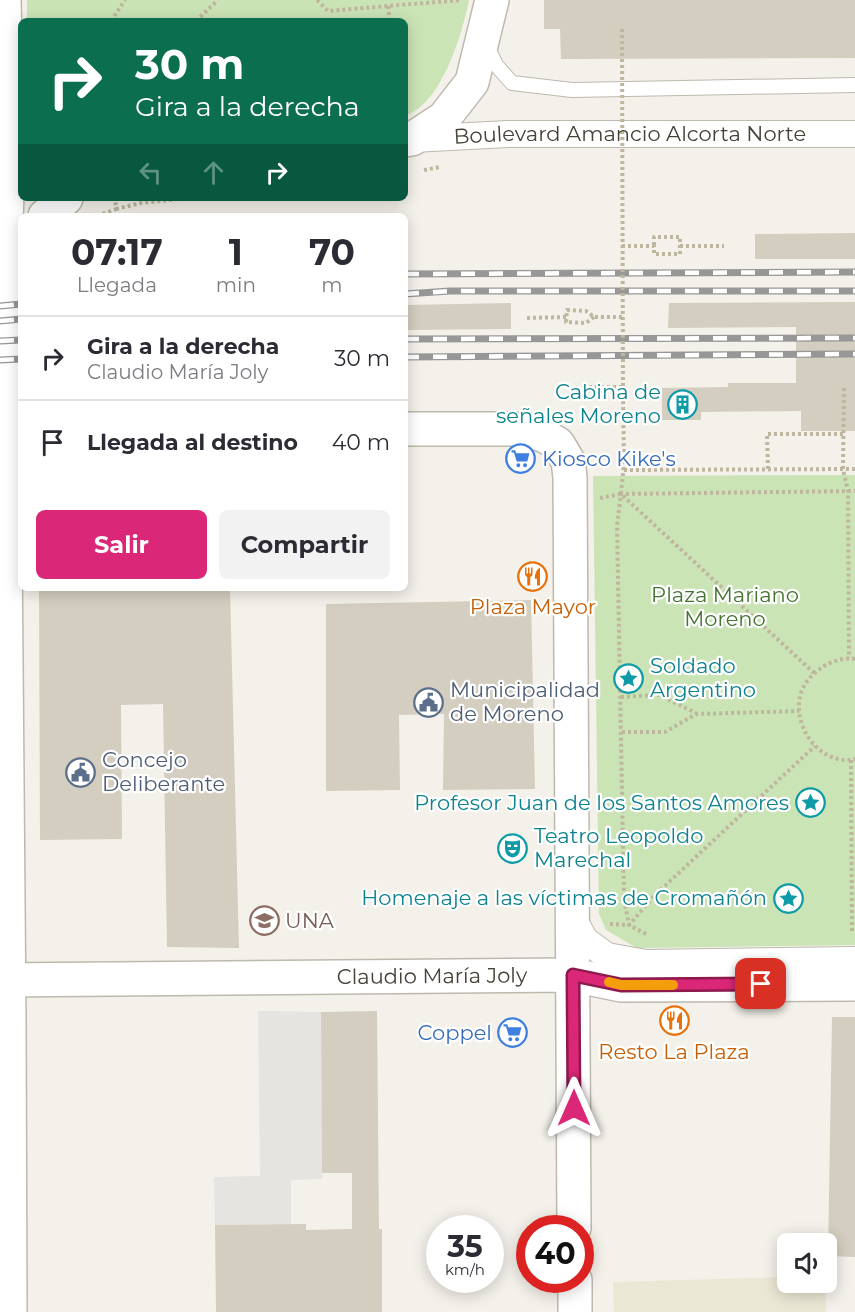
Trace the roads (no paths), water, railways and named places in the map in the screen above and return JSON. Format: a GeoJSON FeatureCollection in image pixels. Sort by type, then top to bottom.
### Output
{"type":"FeatureCollection","features":[{"type":"Feature","properties":{"kind":"street"},"geometry":{"type":"LineString","coordinates":[[4,0],[14,175],[8,248],[4,980],[6,1306]]}},
{"type":"Feature","properties":{"kind":"street"},"geometry":{"type":"LineString","coordinates":[[408,140],[444,118],[472,81],[492,0]]}},
{"type":"Feature","properties":{"kind":"street","name":"Boulevard Amancio Alcorta Norte"},"geometry":{"type":"LineString","coordinates":[[408,140],[508,134],[855,134]]}},
{"type":"Feature","properties":{"kind":"street"},"geometry":{"type":"LineString","coordinates":[[48,213],[62,201]]}},
{"type":"Feature","properties":{"kind":"street"},"geometry":{"type":"LineString","coordinates":[[408,429],[526,429],[558,444],[568,461],[574,920],[574,1215]]}},
{"type":"Feature","properties":{"kind":"street"},"geometry":{"type":"LineString","coordinates":[[574,920],[585,940],[607,956],[646,963],[855,960]]}},
{"type":"Feature","properties":{"kind":"street","name":"Claudio María Joly"},"geometry":{"type":"LineString","coordinates":[[4,980],[573,975],[621,985],[855,984]]}},
{"type":"Feature","properties":{"kind":"street"},"geometry":{"type":"LineString","coordinates":[[575,1293],[575,1312]]}},
{"type":"Feature","properties":{"kind":"lane"},"geometry":{"type":"LineString","coordinates":[[483,37],[496,65],[512,82],[572,90],[855,85]]}},
{"type":"Feature","properties":{"kind":"railway"},"geometry":{"type":"LineString","coordinates":[[408,274],[855,272]]}},
{"type":"Feature","properties":{"kind":"railway"},"geometry":{"type":"LineString","coordinates":[[408,294],[450,291],[855,291]]}},
{"type":"Feature","properties":{"kind":"railway"},"geometry":{"type":"LineString","coordinates":[[0,306],[18,304]]}},
{"type":"Feature","properties":{"kind":"railway"},"geometry":{"type":"LineString","coordinates":[[0,321],[18,319]]}},
{"type":"Feature","properties":{"kind":"railway"},"geometry":{"type":"LineString","coordinates":[[408,339],[855,338]]}},
{"type":"Feature","properties":{"kind":"railway"},"geometry":{"type":"LineString","coordinates":[[0,341],[18,340]]}},
{"type":"Feature","properties":{"kind":"railway"},"geometry":{"type":"LineString","coordinates":[[408,357],[855,354]]}},
{"type":"Feature","properties":{"kind":"railway"},"geometry":{"type":"LineString","coordinates":[[0,360],[18,359]]}},
{"type":"Feature","properties":{"kind":"place","name":"Cabina de señales Moreno"},"geometry":{"type":"Point","coordinates":[682,404]}},
{"type":"Feature","properties":{"kind":"place","name":"Kiosco Kike's"},"geometry":{"type":"Point","coordinates":[521,459]}},
{"type":"Feature","properties":{"kind":"place","name":"Plaza Mayor"},"geometry":{"type":"Point","coordinates":[533,576]}},
{"type":"Feature","properties":{"kind":"place","name":"Soldado Argentino"},"geometry":{"type":"Point","coordinates":[629,678]}},
{"type":"Feature","properties":{"kind":"place","name":"Municipalidad de Moreno"},"geometry":{"type":"Point","coordinates":[429,702]}},
{"type":"Feature","properties":{"kind":"place","name":"Concejo Deliberante"},"geometry":{"type":"Point","coordinates":[81,772]}},
{"type":"Feature","properties":{"kind":"place","name":"Profesor Juan de los Santos Amores"},"geometry":{"type":"Point","coordinates":[810,803]}},
{"type":"Feature","properties":{"kind":"place","name":"Teatro Leopoldo Marechal"},"geometry":{"type":"Point","coordinates":[513,848]}},
{"type":"Feature","properties":{"kind":"place","name":"Homenaje a las víctimas de Cromañón"},"geometry":{"type":"Point","coordinates":[788,898]}},
{"type":"Feature","properties":{"kind":"place","name":"UNA"},"geometry":{"type":"Point","coordinates":[264,921]}},
{"type":"Feature","properties":{"kind":"place","name":"Resto La Plaza"},"geometry":{"type":"Point","coordinates":[674,1021]}},
{"type":"Feature","properties":{"kind":"place","name":"Coppel"},"geometry":{"type":"Point","coordinates":[513,1033]}},
{"type":"Feature","properties":{"kind":"park label","name":"Plaza Mariano Moreno"},"geometry":{"type":"Point","coordinates":[725,607]}}]}
